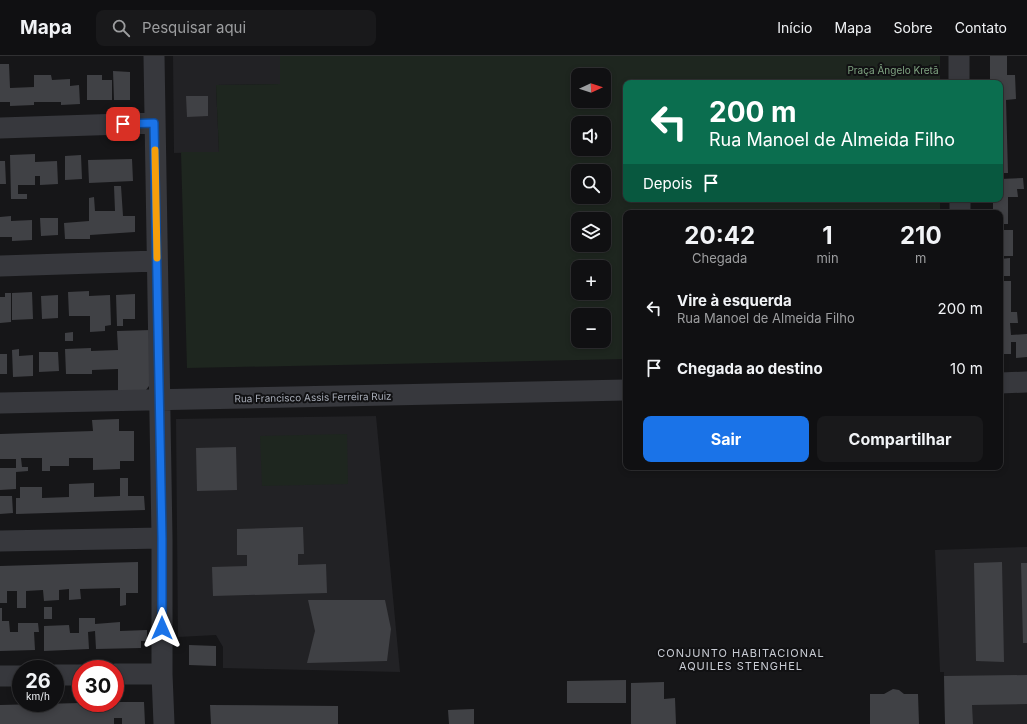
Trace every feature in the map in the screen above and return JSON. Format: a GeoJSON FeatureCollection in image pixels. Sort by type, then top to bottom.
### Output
{"type":"FeatureCollection","features":[{"type":"Feature","properties":{"kind":"street"},"geometry":{"type":"LineString","coordinates":[[154,56],[162,538],[162,674],[164,724]]}},
{"type":"Feature","properties":{"kind":"street"},"geometry":{"type":"LineString","coordinates":[[959,56],[959,80]]}},
{"type":"Feature","properties":{"kind":"street"},"geometry":{"type":"LineString","coordinates":[[0,128],[154,123]]}},
{"type":"Feature","properties":{"kind":"street"},"geometry":{"type":"LineString","coordinates":[[0,266],[157,261]]}},
{"type":"Feature","properties":{"kind":"street"},"geometry":{"type":"LineString","coordinates":[[1003,382],[1027,382]]}},
{"type":"Feature","properties":{"kind":"street","name":"Rua Francisco Assis Ferreira Ruiz"},"geometry":{"type":"LineString","coordinates":[[0,403],[623,390]]}},
{"type":"Feature","properties":{"kind":"street"},"geometry":{"type":"LineString","coordinates":[[0,541],[162,538]]}},
{"type":"Feature","properties":{"kind":"street"},"geometry":{"type":"LineString","coordinates":[[124,674],[162,674]]}},
{"type":"Feature","properties":{"kind":"street"},"geometry":{"type":"LineString","coordinates":[[0,676],[12,676]]}},
{"type":"Feature","properties":{"kind":"shaded area"},"geometry":{"type":"Polygon","coordinates":[[[173,56],[280,56],[280,84],[216,85],[219,152],[174,153],[173,56]]]}},
{"type":"Feature","properties":{"kind":"shaded area"},"geometry":{"type":"Polygon","coordinates":[[[376,416],[400,672],[223,668],[223,647],[216,635],[178,637],[176,419],[376,416]]]}},
{"type":"Feature","properties":{"kind":"shaded area"},"geometry":{"type":"Polygon","coordinates":[[[1027,547],[1027,724],[945,724],[944,672],[940,672],[935,550],[1027,547]]]}},
{"type":"Feature","properties":{"kind":"green space","name":"Praça Ângelo Kretã"},"geometry":{"type":"Polygon","coordinates":[[[280,56],[940,56],[940,80],[623,80],[623,202],[940,202],[940,210],[623,210],[623,359],[187,368],[181,152],[219,152],[216,85],[280,84],[280,56]]]}},
{"type":"Feature","properties":{"kind":"green space"},"geometry":{"type":"Polygon","coordinates":[[[347,434],[348,484],[262,486],[260,436],[347,434]]]}},
{"type":"Feature","properties":{"kind":"building"},"geometry":{"type":"Polygon","coordinates":[[[990,56],[1007,56],[1007,75],[1015,75],[1016,99],[1006,100],[1008,173],[1003,173],[1003,80],[990,80],[990,56]]]}},
{"type":"Feature","properties":{"kind":"building"},"geometry":{"type":"Polygon","coordinates":[[[0,64],[9,64],[10,88],[34,87],[34,75],[51,75],[52,80],[70,79],[70,86],[79,85],[80,104],[61,105],[61,102],[34,102],[34,105],[10,106],[10,102],[0,102],[0,64]]]}},
{"type":"Feature","properties":{"kind":"building"},"geometry":{"type":"Polygon","coordinates":[[[113,71],[130,72],[130,100],[114,100],[113,71]]]}},
{"type":"Feature","properties":{"kind":"building"},"geometry":{"type":"Polygon","coordinates":[[[87,75],[102,75],[102,80],[112,80],[112,100],[87,100],[87,75]]]}},
{"type":"Feature","properties":{"kind":"building"},"geometry":{"type":"Polygon","coordinates":[[[186,96],[208,96],[208,116],[187,117],[186,96]]]}},
{"type":"Feature","properties":{"kind":"building"},"geometry":{"type":"Polygon","coordinates":[[[35,154],[35,162],[57,161],[58,184],[40,185],[40,176],[35,176],[35,185],[18,185],[18,194],[27,194],[27,199],[11,199],[10,155],[35,154]]]}},
{"type":"Feature","properties":{"kind":"building"},"geometry":{"type":"Polygon","coordinates":[[[81,155],[82,179],[65,180],[65,156],[81,155]]]}},
{"type":"Feature","properties":{"kind":"building"},"geometry":{"type":"Polygon","coordinates":[[[132,159],[133,181],[89,183],[88,160],[132,159]]]}},
{"type":"Feature","properties":{"kind":"building"},"geometry":{"type":"Polygon","coordinates":[[[0,161],[5,161],[6,184],[0,184],[0,161]]]}},
{"type":"Feature","properties":{"kind":"building"},"geometry":{"type":"Polygon","coordinates":[[[1023,178],[1024,189],[1017,189],[1018,197],[1008,197],[1008,224],[1003,224],[1003,210],[993,210],[993,202],[1003,202],[1003,179],[1023,178]]]}},
{"type":"Feature","properties":{"kind":"building"},"geometry":{"type":"Polygon","coordinates":[[[114,186],[121,186],[123,216],[135,216],[135,232],[90,235],[90,239],[65,239],[64,223],[89,221],[89,198],[94,197],[95,211],[115,211],[114,186]]]}},
{"type":"Feature","properties":{"kind":"building"},"geometry":{"type":"Polygon","coordinates":[[[11,216],[11,221],[32,220],[32,240],[12,241],[12,237],[0,237],[0,217],[11,216]]]}},
{"type":"Feature","properties":{"kind":"building"},"geometry":{"type":"Polygon","coordinates":[[[40,218],[58,218],[58,235],[41,236],[40,218]]]}},
{"type":"Feature","properties":{"kind":"building"},"geometry":{"type":"Polygon","coordinates":[[[1003,230],[1013,230],[1013,256],[1003,256],[1003,230]]]}},
{"type":"Feature","properties":{"kind":"building"},"geometry":{"type":"Polygon","coordinates":[[[1010,258],[1010,276],[1003,276],[1003,259],[1010,258]]]}},
{"type":"Feature","properties":{"kind":"building"},"geometry":{"type":"Polygon","coordinates":[[[1003,281],[1011,281],[1011,312],[1017,312],[1018,323],[1010,323],[1011,335],[1027,334],[1027,357],[1016,358],[1016,342],[1011,342],[1011,354],[1003,354],[1003,281]]]}},
{"type":"Feature","properties":{"kind":"building"},"geometry":{"type":"Polygon","coordinates":[[[89,291],[89,296],[110,295],[111,325],[105,326],[105,331],[90,332],[90,316],[69,316],[68,292],[89,291]]]}},
{"type":"Feature","properties":{"kind":"building"},"geometry":{"type":"Polygon","coordinates":[[[32,292],[33,319],[12,320],[12,293],[32,292]]]}},
{"type":"Feature","properties":{"kind":"building"},"geometry":{"type":"Polygon","coordinates":[[[5,293],[11,293],[11,322],[0,323],[0,297],[5,297],[5,293]]]}},
{"type":"Feature","properties":{"kind":"building"},"geometry":{"type":"Polygon","coordinates":[[[135,294],[135,319],[123,319],[123,326],[117,326],[116,295],[135,294]]]}},
{"type":"Feature","properties":{"kind":"building"},"geometry":{"type":"Polygon","coordinates":[[[58,295],[58,318],[42,319],[41,296],[58,295]]]}},
{"type":"Feature","properties":{"kind":"building"},"geometry":{"type":"Polygon","coordinates":[[[151,330],[149,386],[146,390],[118,392],[118,369],[92,370],[92,374],[66,374],[65,349],[91,348],[91,351],[118,350],[117,331],[151,330]]]}},
{"type":"Feature","properties":{"kind":"building"},"geometry":{"type":"Polygon","coordinates":[[[73,332],[73,341],[65,341],[65,333],[73,332]]]}},
{"type":"Feature","properties":{"kind":"building"},"geometry":{"type":"Polygon","coordinates":[[[19,349],[19,356],[33,355],[33,376],[13,377],[12,350],[19,349]]]}},
{"type":"Feature","properties":{"kind":"building"},"geometry":{"type":"Polygon","coordinates":[[[39,352],[58,352],[59,371],[39,372],[39,352]]]}},
{"type":"Feature","properties":{"kind":"building"},"geometry":{"type":"Polygon","coordinates":[[[0,354],[7,354],[7,374],[0,374],[0,354]]]}},
{"type":"Feature","properties":{"kind":"building"},"geometry":{"type":"Polygon","coordinates":[[[119,419],[119,431],[134,431],[134,461],[120,461],[120,469],[93,470],[93,458],[69,458],[69,466],[50,466],[50,471],[42,471],[42,458],[21,458],[22,467],[28,467],[28,471],[16,472],[16,489],[0,490],[0,468],[16,468],[16,459],[0,459],[0,434],[93,431],[92,420],[119,419]]]}},
{"type":"Feature","properties":{"kind":"building"},"geometry":{"type":"Polygon","coordinates":[[[236,447],[237,490],[197,491],[196,448],[236,447]]]}},
{"type":"Feature","properties":{"kind":"building"},"geometry":{"type":"Polygon","coordinates":[[[120,478],[128,478],[128,496],[144,496],[145,510],[16,514],[16,498],[20,498],[20,487],[42,487],[42,498],[69,497],[69,484],[94,483],[94,497],[120,496],[120,478]]]}},
{"type":"Feature","properties":{"kind":"building"},"geometry":{"type":"Polygon","coordinates":[[[0,496],[12,496],[13,513],[0,514],[0,496]]]}},
{"type":"Feature","properties":{"kind":"building"},"geometry":{"type":"Polygon","coordinates":[[[303,527],[304,554],[298,554],[298,565],[326,564],[327,593],[213,596],[212,567],[247,566],[247,555],[237,555],[237,529],[303,527]]]}},
{"type":"Feature","properties":{"kind":"building"},"geometry":{"type":"Polygon","coordinates":[[[138,562],[138,593],[126,593],[126,605],[120,606],[120,588],[80,589],[81,599],[69,600],[69,589],[59,590],[59,600],[44,601],[43,590],[26,591],[26,608],[17,608],[17,591],[7,591],[7,603],[0,603],[0,566],[138,562]]]}},
{"type":"Feature","properties":{"kind":"building"},"geometry":{"type":"Polygon","coordinates":[[[1002,562],[1004,662],[976,661],[974,563],[1002,562]]]}},
{"type":"Feature","properties":{"kind":"building"},"geometry":{"type":"Polygon","coordinates":[[[1021,563],[1027,563],[1027,643],[1023,643],[1021,563]]]}},
{"type":"Feature","properties":{"kind":"building"},"geometry":{"type":"Polygon","coordinates":[[[308,600],[385,600],[391,629],[387,661],[307,663],[315,631],[308,600]]]}},
{"type":"Feature","properties":{"kind":"building"},"geometry":{"type":"Polygon","coordinates":[[[44,607],[52,607],[52,619],[44,619],[44,607]]]}},
{"type":"Feature","properties":{"kind":"building"},"geometry":{"type":"Polygon","coordinates":[[[0,608],[2,608],[2,621],[9,621],[10,632],[18,632],[18,623],[38,623],[39,632],[34,632],[35,650],[0,651],[0,608]]]}},
{"type":"Feature","properties":{"kind":"building"},"geometry":{"type":"Polygon","coordinates":[[[79,618],[95,618],[95,624],[120,622],[120,631],[147,630],[147,641],[141,641],[141,648],[96,649],[95,631],[88,632],[89,649],[44,651],[44,626],[69,625],[70,633],[79,633],[79,618]]]}},
{"type":"Feature","properties":{"kind":"building"},"geometry":{"type":"Polygon","coordinates":[[[189,645],[216,646],[216,666],[189,665],[189,645]]]}},
{"type":"Feature","properties":{"kind":"building"},"geometry":{"type":"Polygon","coordinates":[[[1027,675],[1027,704],[972,705],[973,724],[945,724],[944,676],[1027,675]]]}},
{"type":"Feature","properties":{"kind":"building"},"geometry":{"type":"Polygon","coordinates":[[[626,680],[626,703],[567,703],[567,681],[626,680]]]}},
{"type":"Feature","properties":{"kind":"building"},"geometry":{"type":"Polygon","coordinates":[[[664,682],[664,699],[675,698],[676,724],[631,724],[631,683],[664,682]]]}},
{"type":"Feature","properties":{"kind":"building"},"geometry":{"type":"Polygon","coordinates":[[[893,689],[899,690],[904,694],[918,694],[919,724],[870,724],[870,694],[884,694],[893,689]]]}},
{"type":"Feature","properties":{"kind":"building"},"geometry":{"type":"Polygon","coordinates":[[[124,702],[144,702],[145,724],[122,724],[122,718],[114,718],[114,724],[0,724],[0,705],[12,705],[12,712],[64,712],[64,703],[72,703],[72,712],[124,712],[124,702]]]}},
{"type":"Feature","properties":{"kind":"building"},"geometry":{"type":"Polygon","coordinates":[[[210,705],[338,706],[338,724],[211,724],[210,705]]]}},
{"type":"Feature","properties":{"kind":"building"},"geometry":{"type":"Polygon","coordinates":[[[474,709],[474,724],[449,724],[448,710],[474,709]]]}},
{"type":"Feature","properties":{"kind":"slow traffic"},"geometry":{"type":"LineString","coordinates":[[155,150],[157,258]]}},
{"type":"Feature","properties":{"kind":"district","name":"CONJUNTO HABITACIONAL AQUILES STENGHEL"},"geometry":{"type":"Point","coordinates":[741,659]}},
{"type":"Feature","properties":{"kind":"route"},"geometry":{"type":"LineString","coordinates":[[123,124],[154,123],[162,538],[162,628]]}}]}
